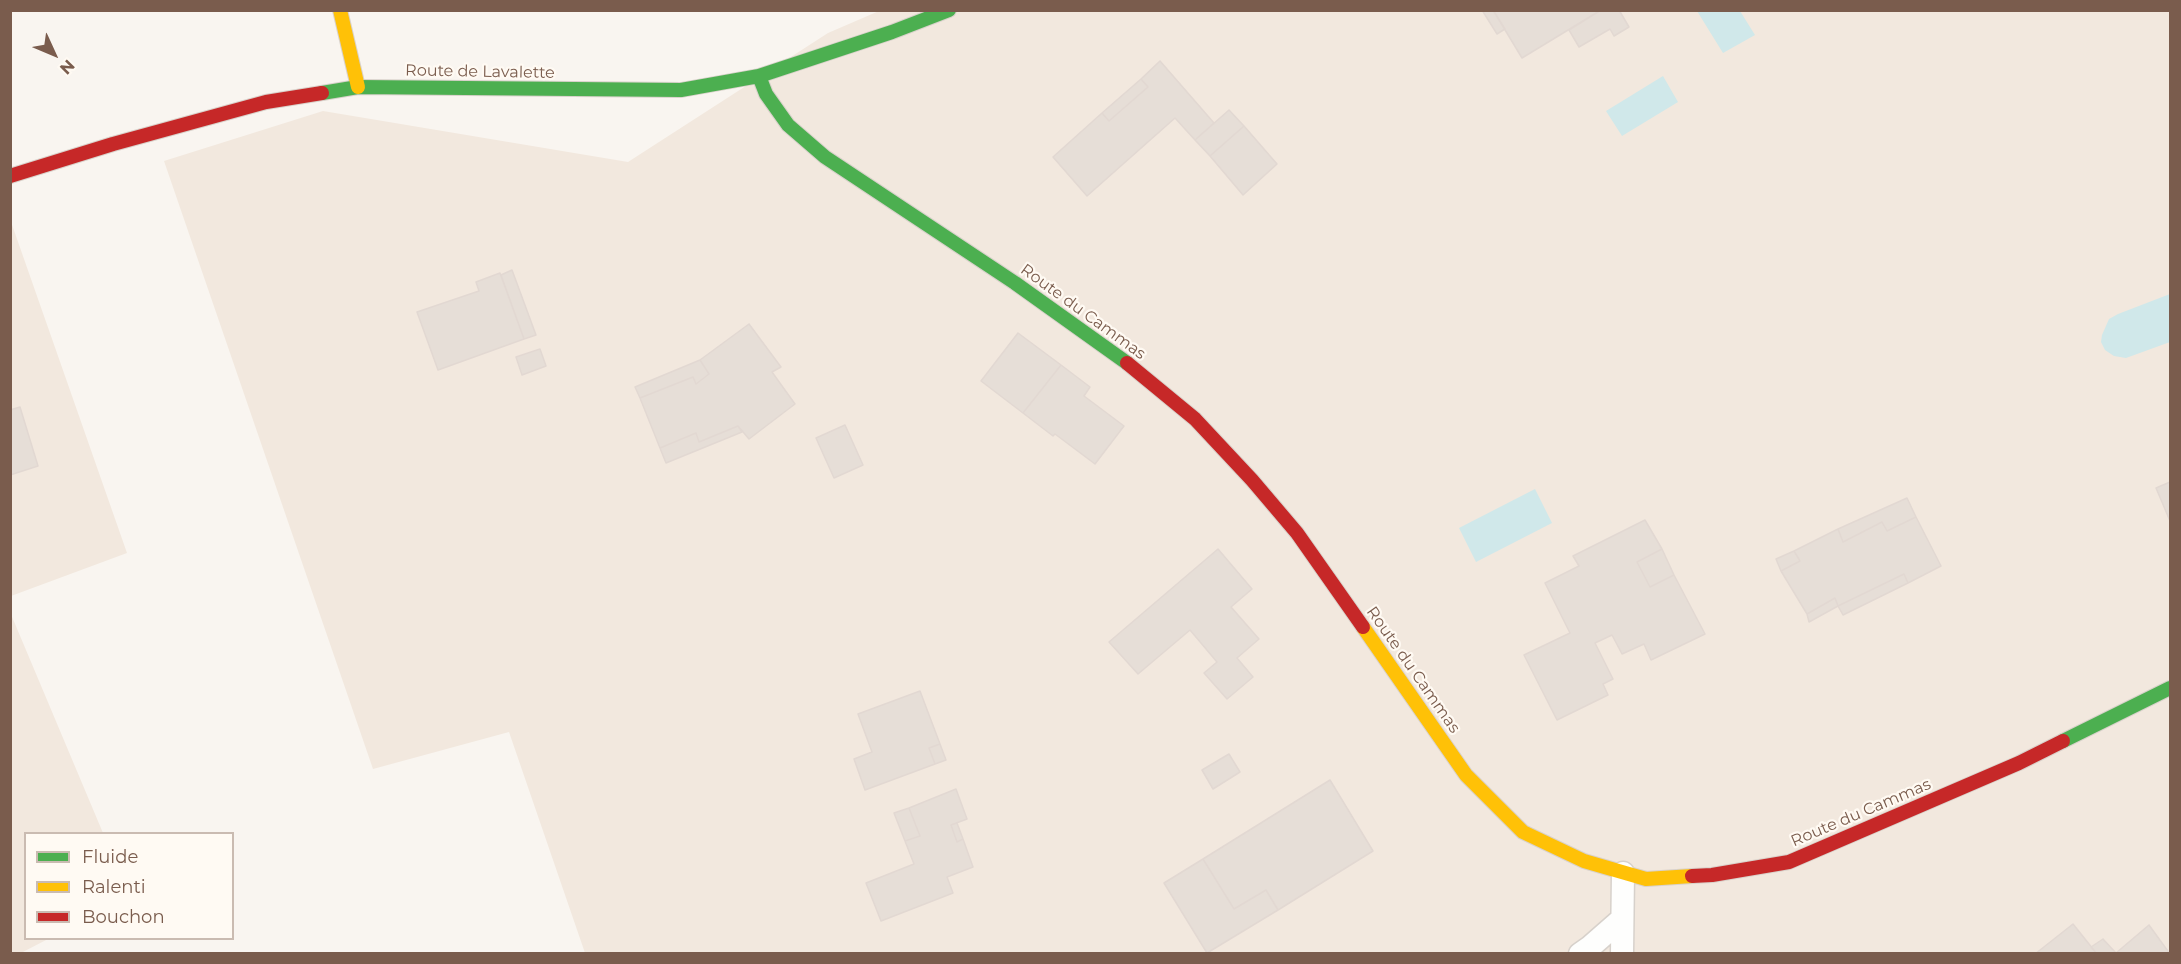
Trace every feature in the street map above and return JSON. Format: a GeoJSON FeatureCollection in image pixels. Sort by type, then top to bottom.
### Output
{"type":"FeatureCollection","features":[{"type":"Feature","properties":{"kind":"street"},"geometry":{"type":"LineString","coordinates":[[340,10],[358,87]]}},
{"type":"Feature","properties":{"kind":"street","name":"Route de Lavalette"},"geometry":{"type":"LineString","coordinates":[[10,176],[113,144],[266,102],[358,87],[681,90],[759,76],[892,32],[948,10]]}},
{"type":"Feature","properties":{"kind":"street","name":"Route du Cammas"},"geometry":{"type":"LineString","coordinates":[[759,76],[766,94],[788,125],[825,157],[1015,283],[1116,354],[1195,419],[1252,480],[1297,533],[1466,775],[1523,832],[1584,861],[1646,879],[1701,876],[1789,862],[2019,763],[2170,688]]}},
{"type":"Feature","properties":{"kind":"lane"},"geometry":{"type":"LineString","coordinates":[[1622,954],[1623,873]]}},
{"type":"Feature","properties":{"kind":"lane"},"geometry":{"type":"LineString","coordinates":[[1580,954],[1622,919]]}},
{"type":"Feature","properties":{"kind":"shaded area"},"geometry":{"type":"Polygon","coordinates":[[[879,11],[2170,11],[2170,953],[585,953],[509,732],[373,769],[164,161],[323,111],[628,162],[828,33],[879,11]]]}},
{"type":"Feature","properties":{"kind":"shaded area"},"geometry":{"type":"Polygon","coordinates":[[[10,219],[127,553],[11,596],[10,596],[10,219]]]}},
{"type":"Feature","properties":{"kind":"shaded area"},"geometry":{"type":"Polygon","coordinates":[[[10,612],[103,832],[24,832],[24,940],[46,940],[19,954],[10,953],[10,612]]]}},
{"type":"Feature","properties":{"kind":"water"},"geometry":{"type":"Polygon","coordinates":[[[1697,11],[1740,11],[1755,35],[1723,53],[1697,11]]]}},
{"type":"Feature","properties":{"kind":"water"},"geometry":{"type":"Polygon","coordinates":[[[1663,76],[1678,102],[1622,136],[1606,111],[1663,76]]]}},
{"type":"Feature","properties":{"kind":"water"},"geometry":{"type":"Polygon","coordinates":[[[2170,294],[2170,342],[2126,358],[2114,356],[2105,350],[2101,342],[2109,319],[2170,294]]]}},
{"type":"Feature","properties":{"kind":"water"},"geometry":{"type":"Polygon","coordinates":[[[1535,489],[1552,523],[1476,562],[1459,528],[1535,489]]]}},
{"type":"Feature","properties":{"kind":"building"},"geometry":{"type":"Polygon","coordinates":[[[1482,10],[1493,10],[1505,29],[1497,34],[1482,10]]]}},
{"type":"Feature","properties":{"kind":"building"},"geometry":{"type":"Polygon","coordinates":[[[1493,10],[1601,10],[1522,58],[1493,10]]]}},
{"type":"Feature","properties":{"kind":"building"},"geometry":{"type":"Polygon","coordinates":[[[1601,10],[1619,10],[1629,27],[1614,36],[1610,29],[1579,47],[1569,30],[1601,10]]]}},
{"type":"Feature","properties":{"kind":"building"},"geometry":{"type":"Polygon","coordinates":[[[1160,61],[1214,123],[1195,140],[1175,118],[1087,196],[1053,157],[1102,113],[1109,121],[1148,87],[1141,79],[1160,61]]]}},
{"type":"Feature","properties":{"kind":"building"},"geometry":{"type":"Polygon","coordinates":[[[1141,79],[1148,87],[1109,121],[1102,113],[1141,79]]]}},
{"type":"Feature","properties":{"kind":"building"},"geometry":{"type":"Polygon","coordinates":[[[1229,110],[1244,126],[1210,156],[1195,140],[1229,110]]]}},
{"type":"Feature","properties":{"kind":"building"},"geometry":{"type":"Polygon","coordinates":[[[1244,126],[1277,164],[1243,195],[1210,156],[1244,126]]]}},
{"type":"Feature","properties":{"kind":"building"},"geometry":{"type":"Polygon","coordinates":[[[512,270],[536,335],[524,339],[501,275],[512,270]]]}},
{"type":"Feature","properties":{"kind":"building"},"geometry":{"type":"Polygon","coordinates":[[[500,273],[524,339],[438,370],[417,312],[479,291],[476,282],[500,273]]]}},
{"type":"Feature","properties":{"kind":"building"},"geometry":{"type":"Polygon","coordinates":[[[749,324],[781,367],[772,372],[795,404],[749,439],[738,426],[699,442],[696,433],[660,448],[640,398],[693,377],[696,384],[709,374],[700,360],[749,324]]]}},
{"type":"Feature","properties":{"kind":"building"},"geometry":{"type":"Polygon","coordinates":[[[1018,333],[1061,365],[1023,413],[981,381],[1018,333]]]}},
{"type":"Feature","properties":{"kind":"building"},"geometry":{"type":"Polygon","coordinates":[[[540,349],[546,366],[522,375],[516,357],[540,349]]]}},
{"type":"Feature","properties":{"kind":"building"},"geometry":{"type":"Polygon","coordinates":[[[700,360],[709,374],[696,384],[693,377],[640,398],[635,387],[700,360]]]}},
{"type":"Feature","properties":{"kind":"building"},"geometry":{"type":"Polygon","coordinates":[[[1061,365],[1090,387],[1084,396],[1124,426],[1095,464],[1023,413],[1061,365]]]}},
{"type":"Feature","properties":{"kind":"building"},"geometry":{"type":"Polygon","coordinates":[[[20,407],[38,466],[10,475],[10,410],[20,407]]]}},
{"type":"Feature","properties":{"kind":"building"},"geometry":{"type":"Polygon","coordinates":[[[845,425],[863,465],[834,478],[816,438],[845,425]]]}},
{"type":"Feature","properties":{"kind":"building"},"geometry":{"type":"Polygon","coordinates":[[[738,426],[742,432],[666,463],[660,448],[696,433],[699,442],[738,426]]]}},
{"type":"Feature","properties":{"kind":"building"},"geometry":{"type":"Polygon","coordinates":[[[2170,482],[2170,521],[2156,488],[2170,482]]]}},
{"type":"Feature","properties":{"kind":"building"},"geometry":{"type":"Polygon","coordinates":[[[1907,498],[1916,517],[1887,531],[1882,522],[1843,542],[1838,529],[1907,498]]]}},
{"type":"Feature","properties":{"kind":"building"},"geometry":{"type":"Polygon","coordinates":[[[1916,517],[1941,566],[1908,583],[1904,574],[1838,606],[1835,598],[1807,614],[1781,571],[1800,561],[1794,551],[1838,529],[1843,542],[1882,522],[1887,531],[1916,517]]]}},
{"type":"Feature","properties":{"kind":"building"},"geometry":{"type":"Polygon","coordinates":[[[1645,520],[1662,549],[1637,562],[1650,587],[1674,575],[1705,634],[1651,660],[1644,644],[1622,654],[1612,635],[1595,643],[1613,679],[1603,684],[1608,695],[1557,720],[1524,655],[1570,633],[1545,583],[1579,566],[1573,556],[1645,520]]]}},
{"type":"Feature","properties":{"kind":"building"},"geometry":{"type":"Polygon","coordinates":[[[1218,549],[1252,589],[1231,607],[1259,639],[1237,658],[1253,677],[1227,699],[1204,673],[1217,662],[1190,630],[1138,674],[1109,642],[1218,549]]]}},
{"type":"Feature","properties":{"kind":"building"},"geometry":{"type":"Polygon","coordinates":[[[1662,549],[1674,575],[1650,587],[1637,562],[1662,549]]]}},
{"type":"Feature","properties":{"kind":"building"},"geometry":{"type":"Polygon","coordinates":[[[1794,551],[1800,561],[1781,571],[1776,559],[1794,551]]]}},
{"type":"Feature","properties":{"kind":"building"},"geometry":{"type":"Polygon","coordinates":[[[1904,574],[1908,583],[1843,615],[1838,606],[1904,574]]]}},
{"type":"Feature","properties":{"kind":"building"},"geometry":{"type":"Polygon","coordinates":[[[1835,598],[1838,606],[1809,622],[1807,614],[1835,598]]]}},
{"type":"Feature","properties":{"kind":"building"},"geometry":{"type":"Polygon","coordinates":[[[920,691],[940,744],[929,748],[935,764],[865,790],[854,759],[872,752],[858,714],[920,691]]]}},
{"type":"Feature","properties":{"kind":"building"},"geometry":{"type":"Polygon","coordinates":[[[940,744],[946,760],[935,764],[929,748],[940,744]]]}},
{"type":"Feature","properties":{"kind":"building"},"geometry":{"type":"Polygon","coordinates":[[[1229,754],[1240,772],[1213,789],[1202,770],[1229,754]]]}},
{"type":"Feature","properties":{"kind":"building"},"geometry":{"type":"Polygon","coordinates":[[[1330,780],[1373,851],[1278,910],[1266,890],[1234,909],[1203,859],[1330,780]]]}},
{"type":"Feature","properties":{"kind":"building"},"geometry":{"type":"Polygon","coordinates":[[[956,789],[967,819],[951,825],[957,842],[963,839],[973,867],[947,877],[953,893],[881,921],[866,883],[914,864],[905,841],[920,836],[909,808],[956,789]]]}},
{"type":"Feature","properties":{"kind":"building"},"geometry":{"type":"Polygon","coordinates":[[[909,808],[920,836],[905,841],[894,813],[909,808]]]}},
{"type":"Feature","properties":{"kind":"building"},"geometry":{"type":"Polygon","coordinates":[[[957,823],[963,839],[957,842],[951,825],[957,823]]]}},
{"type":"Feature","properties":{"kind":"building"},"geometry":{"type":"Polygon","coordinates":[[[1203,859],[1234,909],[1266,890],[1278,910],[1207,953],[1164,883],[1203,859]]]}},
{"type":"Feature","properties":{"kind":"building"},"geometry":{"type":"Polygon","coordinates":[[[2073,924],[2097,954],[2035,954],[2073,924]]]}},
{"type":"Feature","properties":{"kind":"building"},"geometry":{"type":"Polygon","coordinates":[[[2149,925],[2170,954],[2115,954],[2116,953],[2149,925]]]}},
{"type":"Feature","properties":{"kind":"building"},"geometry":{"type":"Polygon","coordinates":[[[2103,939],[2116,953],[2097,954],[2091,947],[2103,939]]]}},
{"type":"Feature","properties":{"kind":"traffic: fast"},"geometry":{"type":"LineString","coordinates":[[322,93],[358,87],[681,90],[759,76],[892,32],[949,10]]}},
{"type":"Feature","properties":{"kind":"traffic: fast"},"geometry":{"type":"LineString","coordinates":[[759,76],[766,94],[788,125],[825,157],[1015,283],[1127,363]]}},
{"type":"Feature","properties":{"kind":"traffic: fast"},"geometry":{"type":"LineString","coordinates":[[2063,741],[2170,688]]}},
{"type":"Feature","properties":{"kind":"traffic: slow"},"geometry":{"type":"LineString","coordinates":[[340,10],[358,87]]}},
{"type":"Feature","properties":{"kind":"traffic: slow"},"geometry":{"type":"LineString","coordinates":[[1363,627],[1466,775],[1523,832],[1584,861],[1646,879],[1692,876]]}},
{"type":"Feature","properties":{"kind":"traffic: jam"},"geometry":{"type":"LineString","coordinates":[[10,176],[113,144],[266,102],[322,93]]}},
{"type":"Feature","properties":{"kind":"traffic: jam"},"geometry":{"type":"LineString","coordinates":[[1127,363],[1195,419],[1252,480],[1297,533],[1363,627]]}},
{"type":"Feature","properties":{"kind":"traffic: jam"},"geometry":{"type":"LineString","coordinates":[[1692,876],[1712,875],[1789,862],[2019,763],[2063,741]]}}]}
